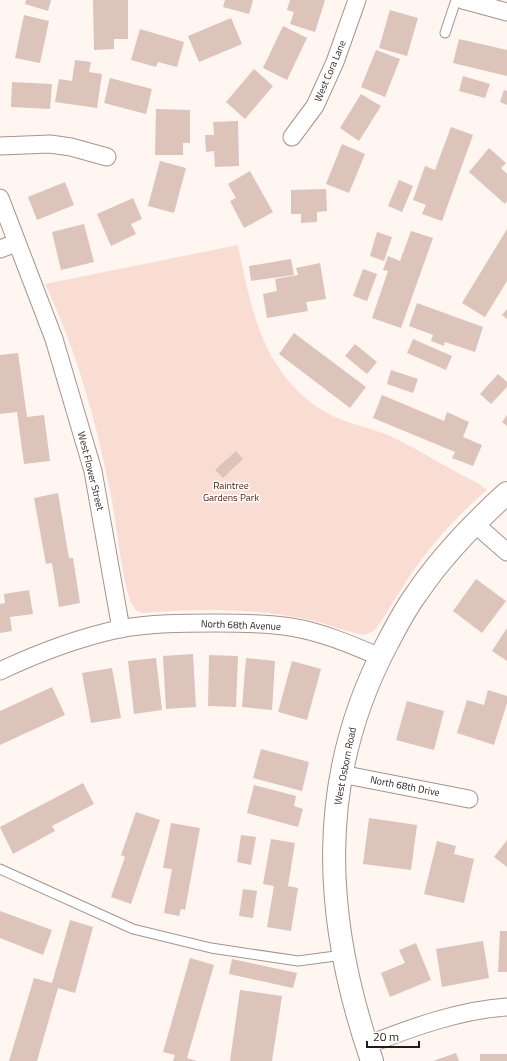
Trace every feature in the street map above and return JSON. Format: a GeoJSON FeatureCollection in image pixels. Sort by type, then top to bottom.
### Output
{"type":"FeatureCollection","features":[{"type":"Feature","properties":{"kind":"street","name":"West Cora Lane"},"geometry":{"type":"LineString","coordinates":[[292,137],[315,106],[335,62],[357,0]]}},
{"type":"Feature","properties":{"kind":"street"},"geometry":{"type":"LineString","coordinates":[[462,0],[507,12]]}},
{"type":"Feature","properties":{"kind":"street"},"geometry":{"type":"LineString","coordinates":[[0,146],[50,144],[71,147],[107,157]]}},
{"type":"Feature","properties":{"kind":"street","name":"West Flower Street"},"geometry":{"type":"LineString","coordinates":[[0,198],[54,339],[93,471],[121,629]]}},
{"type":"Feature","properties":{"kind":"street"},"geometry":{"type":"LineString","coordinates":[[0,249],[16,243]]}},
{"type":"Feature","properties":{"kind":"street","name":"West Osborn Road"},"geometry":{"type":"LineString","coordinates":[[370,1053],[344,955],[336,915],[333,865],[335,820],[341,774],[355,714],[380,657],[416,593],[449,552],[507,492]]}},
{"type":"Feature","properties":{"kind":"street"},"geometry":{"type":"LineString","coordinates":[[475,524],[507,552]]}},
{"type":"Feature","properties":{"kind":"street","name":"North 68th Avenue"},"geometry":{"type":"LineString","coordinates":[[121,629],[178,623],[261,624],[314,632],[380,657]]}},
{"type":"Feature","properties":{"kind":"street"},"geometry":{"type":"LineString","coordinates":[[0,671],[31,656],[72,641],[121,629]]}},
{"type":"Feature","properties":{"kind":"street","name":"North 68th Drive"},"geometry":{"type":"LineString","coordinates":[[341,774],[469,799]]}},
{"type":"Feature","properties":{"kind":"street"},"geometry":{"type":"LineString","coordinates":[[370,1053],[445,1019],[473,1011],[507,1007]]}},
{"type":"Feature","properties":{"kind":"lane"},"geometry":{"type":"LineString","coordinates":[[445,33],[456,0]]}},
{"type":"Feature","properties":{"kind":"lane"},"geometry":{"type":"LineString","coordinates":[[0,870],[132,929],[211,948],[298,961],[344,955]]}},
{"type":"Feature","properties":{"kind":"green space","name":"Raintree Gardens Park"},"geometry":{"type":"Polygon","coordinates":[[[238,245],[255,318],[275,361],[288,381],[306,398],[327,413],[350,423],[382,433],[401,441],[478,483],[487,490],[455,520],[435,542],[409,577],[374,631],[364,635],[314,621],[250,611],[186,610],[143,613],[137,611],[130,601],[124,575],[111,496],[85,388],[67,335],[45,284],[238,245]]]}},
{"type":"Feature","properties":{"kind":"building"},"geometry":{"type":"Polygon","coordinates":[[[26,0],[51,0],[48,11],[25,4],[26,0]]]}},
{"type":"Feature","properties":{"kind":"building"},"geometry":{"type":"Polygon","coordinates":[[[93,0],[128,0],[128,39],[114,39],[114,49],[94,50],[93,0]]]}},
{"type":"Feature","properties":{"kind":"building"},"geometry":{"type":"Polygon","coordinates":[[[225,0],[253,0],[249,14],[223,7],[225,0]]]}},
{"type":"Feature","properties":{"kind":"building"},"geometry":{"type":"Polygon","coordinates":[[[290,0],[325,0],[315,32],[290,24],[294,12],[287,10],[290,0]]]}},
{"type":"Feature","properties":{"kind":"building"},"geometry":{"type":"Polygon","coordinates":[[[390,10],[418,18],[407,56],[379,48],[390,10]]]}},
{"type":"Feature","properties":{"kind":"building"},"geometry":{"type":"Polygon","coordinates":[[[24,15],[49,21],[40,63],[15,58],[24,15]]]}},
{"type":"Feature","properties":{"kind":"building"},"geometry":{"type":"Polygon","coordinates":[[[231,18],[242,44],[199,62],[188,36],[231,18]]]}},
{"type":"Feature","properties":{"kind":"building"},"geometry":{"type":"Polygon","coordinates":[[[283,26],[307,38],[287,80],[263,68],[283,26]]]}},
{"type":"Feature","properties":{"kind":"building"},"geometry":{"type":"Polygon","coordinates":[[[140,29],[184,42],[177,67],[158,62],[156,67],[131,60],[140,29]]]}},
{"type":"Feature","properties":{"kind":"building"},"geometry":{"type":"Polygon","coordinates":[[[459,39],[507,50],[507,76],[453,63],[459,39]]]}},
{"type":"Feature","properties":{"kind":"building"},"geometry":{"type":"Polygon","coordinates":[[[376,50],[400,59],[385,97],[361,87],[376,50]]]}},
{"type":"Feature","properties":{"kind":"building"},"geometry":{"type":"Polygon","coordinates":[[[75,60],[91,62],[89,72],[102,74],[97,108],[55,102],[59,79],[72,81],[75,60]]]}},
{"type":"Feature","properties":{"kind":"building"},"geometry":{"type":"Polygon","coordinates":[[[254,69],[273,86],[245,119],[226,102],[254,69]]]}},
{"type":"Feature","properties":{"kind":"building"},"geometry":{"type":"Polygon","coordinates":[[[463,76],[490,84],[485,98],[459,91],[463,76]]]}},
{"type":"Feature","properties":{"kind":"building"},"geometry":{"type":"Polygon","coordinates":[[[110,78],[152,89],[146,114],[104,103],[110,78]]]}},
{"type":"Feature","properties":{"kind":"building"},"geometry":{"type":"Polygon","coordinates":[[[12,82],[52,84],[50,109],[11,107],[12,82]]]}},
{"type":"Feature","properties":{"kind":"building"},"geometry":{"type":"Polygon","coordinates":[[[504,90],[507,91],[507,105],[500,102],[504,90]]]}},
{"type":"Feature","properties":{"kind":"building"},"geometry":{"type":"Polygon","coordinates":[[[361,94],[381,106],[359,141],[340,128],[361,94]]]}},
{"type":"Feature","properties":{"kind":"building"},"geometry":{"type":"Polygon","coordinates":[[[156,109],[190,110],[190,143],[183,143],[183,155],[155,155],[156,109]]]}},
{"type":"Feature","properties":{"kind":"building"},"geometry":{"type":"Polygon","coordinates":[[[238,121],[239,166],[215,167],[214,151],[206,152],[205,135],[214,135],[213,122],[238,121]]]}},
{"type":"Feature","properties":{"kind":"building"},"geometry":{"type":"Polygon","coordinates":[[[451,127],[473,135],[442,221],[422,214],[426,205],[413,200],[425,166],[435,170],[451,127]]]}},
{"type":"Feature","properties":{"kind":"building"},"geometry":{"type":"Polygon","coordinates":[[[342,144],[365,154],[349,193],[326,184],[342,144]]]}},
{"type":"Feature","properties":{"kind":"building"},"geometry":{"type":"Polygon","coordinates":[[[489,148],[506,163],[501,168],[507,174],[507,201],[505,204],[469,172],[489,148]]]}},
{"type":"Feature","properties":{"kind":"building"},"geometry":{"type":"Polygon","coordinates":[[[160,161],[186,168],[174,213],[148,206],[160,161]]]}},
{"type":"Feature","properties":{"kind":"building"},"geometry":{"type":"Polygon","coordinates":[[[250,171],[273,212],[244,228],[230,201],[236,198],[228,184],[250,171]]]}},
{"type":"Feature","properties":{"kind":"building"},"geometry":{"type":"Polygon","coordinates":[[[399,180],[413,186],[402,212],[388,206],[399,180]]]}},
{"type":"Feature","properties":{"kind":"building"},"geometry":{"type":"Polygon","coordinates":[[[65,182],[74,205],[37,220],[28,197],[65,182]]]}},
{"type":"Feature","properties":{"kind":"building"},"geometry":{"type":"Polygon","coordinates":[[[326,189],[327,211],[317,212],[317,222],[301,223],[301,214],[291,214],[291,190],[326,189]]]}},
{"type":"Feature","properties":{"kind":"building"},"geometry":{"type":"Polygon","coordinates":[[[133,198],[142,219],[131,224],[136,234],[111,246],[97,214],[133,198]]]}},
{"type":"Feature","properties":{"kind":"building"},"geometry":{"type":"Polygon","coordinates":[[[84,224],[94,262],[61,270],[52,232],[84,224]]]}},
{"type":"Feature","properties":{"kind":"building"},"geometry":{"type":"Polygon","coordinates":[[[507,229],[507,281],[485,317],[462,303],[507,229]]]}},
{"type":"Feature","properties":{"kind":"building"},"geometry":{"type":"Polygon","coordinates":[[[411,231],[433,238],[401,328],[372,318],[388,271],[383,270],[388,256],[400,261],[411,231]]]}},
{"type":"Feature","properties":{"kind":"building"},"geometry":{"type":"Polygon","coordinates":[[[377,232],[392,237],[384,261],[370,256],[377,232]]]}},
{"type":"Feature","properties":{"kind":"building"},"geometry":{"type":"Polygon","coordinates":[[[291,259],[294,275],[251,281],[249,266],[291,259]]]}},
{"type":"Feature","properties":{"kind":"building"},"geometry":{"type":"Polygon","coordinates":[[[320,263],[326,299],[306,302],[308,311],[267,318],[263,294],[277,291],[275,279],[298,275],[296,268],[320,263]]]}},
{"type":"Feature","properties":{"kind":"building"},"geometry":{"type":"Polygon","coordinates":[[[363,269],[377,274],[367,301],[353,296],[363,269]]]}},
{"type":"Feature","properties":{"kind":"building"},"geometry":{"type":"Polygon","coordinates":[[[417,303],[483,327],[475,352],[445,342],[444,346],[431,341],[433,335],[409,326],[417,303]]]}},
{"type":"Feature","properties":{"kind":"building"},"geometry":{"type":"Polygon","coordinates":[[[507,309],[507,319],[502,315],[507,309]]]}},
{"type":"Feature","properties":{"kind":"building"},"geometry":{"type":"Polygon","coordinates":[[[294,333],[366,387],[350,408],[279,354],[294,333]]]}},
{"type":"Feature","properties":{"kind":"building"},"geometry":{"type":"Polygon","coordinates":[[[413,339],[452,356],[446,370],[407,353],[413,339]]]}},
{"type":"Feature","properties":{"kind":"building"},"geometry":{"type":"Polygon","coordinates":[[[355,344],[377,362],[367,374],[345,356],[355,344]]]}},
{"type":"Feature","properties":{"kind":"building"},"geometry":{"type":"Polygon","coordinates":[[[18,353],[27,417],[44,415],[50,461],[24,464],[17,412],[0,414],[0,355],[18,353]]]}},
{"type":"Feature","properties":{"kind":"building"},"geometry":{"type":"Polygon","coordinates":[[[391,370],[418,379],[413,393],[387,384],[391,370]]]}},
{"type":"Feature","properties":{"kind":"building"},"geometry":{"type":"Polygon","coordinates":[[[498,374],[507,382],[507,387],[491,404],[480,394],[498,374]]]}},
{"type":"Feature","properties":{"kind":"building"},"geometry":{"type":"Polygon","coordinates":[[[382,395],[444,421],[447,412],[469,422],[463,437],[482,445],[473,466],[452,458],[455,452],[373,418],[382,395]]]}},
{"type":"Feature","properties":{"kind":"building"},"geometry":{"type":"Polygon","coordinates":[[[507,415],[507,426],[502,422],[507,415]]]}},
{"type":"Feature","properties":{"kind":"building"},"geometry":{"type":"Polygon","coordinates":[[[236,451],[243,459],[223,478],[215,470],[236,451]]]}},
{"type":"Feature","properties":{"kind":"building"},"geometry":{"type":"Polygon","coordinates":[[[58,493],[69,558],[73,558],[80,603],[59,607],[52,563],[46,564],[34,498],[58,493]]]}},
{"type":"Feature","properties":{"kind":"building"},"geometry":{"type":"Polygon","coordinates":[[[476,579],[506,601],[482,633],[453,611],[476,579]]]}},
{"type":"Feature","properties":{"kind":"building"},"geometry":{"type":"Polygon","coordinates":[[[29,590],[33,614],[10,617],[12,631],[0,633],[0,604],[5,603],[4,594],[29,590]]]}},
{"type":"Feature","properties":{"kind":"building"},"geometry":{"type":"Polygon","coordinates":[[[507,628],[507,661],[492,651],[507,628]]]}},
{"type":"Feature","properties":{"kind":"building"},"geometry":{"type":"Polygon","coordinates":[[[193,654],[196,707],[166,709],[163,656],[193,654]]]}},
{"type":"Feature","properties":{"kind":"building"},"geometry":{"type":"Polygon","coordinates":[[[209,655],[238,656],[236,707],[208,706],[209,655]]]}},
{"type":"Feature","properties":{"kind":"building"},"geometry":{"type":"Polygon","coordinates":[[[156,658],[162,710],[134,714],[128,661],[156,658]]]}},
{"type":"Feature","properties":{"kind":"building"},"geometry":{"type":"Polygon","coordinates":[[[246,658],[275,661],[272,710],[242,707],[246,658]]]}},
{"type":"Feature","properties":{"kind":"building"},"geometry":{"type":"Polygon","coordinates":[[[292,661],[321,669],[307,720],[278,712],[292,661]]]}},
{"type":"Feature","properties":{"kind":"building"},"geometry":{"type":"Polygon","coordinates":[[[112,668],[121,718],[91,723],[82,673],[112,668]]]}},
{"type":"Feature","properties":{"kind":"building"},"geometry":{"type":"Polygon","coordinates":[[[52,687],[65,715],[0,745],[0,711],[52,687]]]}},
{"type":"Feature","properties":{"kind":"building"},"geometry":{"type":"Polygon","coordinates":[[[488,690],[507,696],[507,703],[494,745],[457,733],[467,700],[484,705],[488,690]]]}},
{"type":"Feature","properties":{"kind":"building"},"geometry":{"type":"Polygon","coordinates":[[[407,701],[444,711],[434,750],[396,740],[407,701]]]}},
{"type":"Feature","properties":{"kind":"building"},"geometry":{"type":"Polygon","coordinates":[[[261,749],[309,762],[302,791],[253,778],[261,749]]]}},
{"type":"Feature","properties":{"kind":"building"},"geometry":{"type":"Polygon","coordinates":[[[83,783],[94,804],[52,826],[55,831],[13,854],[0,827],[83,783]]]}},
{"type":"Feature","properties":{"kind":"building"},"geometry":{"type":"Polygon","coordinates":[[[254,785],[296,796],[294,806],[303,809],[298,827],[247,813],[254,785]]]}},
{"type":"Feature","properties":{"kind":"building"},"geometry":{"type":"Polygon","coordinates":[[[136,812],[160,820],[131,904],[111,897],[125,857],[121,855],[136,812]]]}},
{"type":"Feature","properties":{"kind":"building"},"geometry":{"type":"Polygon","coordinates":[[[369,818],[417,825],[411,870],[363,864],[369,818]]]}},
{"type":"Feature","properties":{"kind":"building"},"geometry":{"type":"Polygon","coordinates":[[[171,823],[200,828],[185,910],[181,909],[179,916],[164,913],[172,869],[163,868],[171,823]]]}},
{"type":"Feature","properties":{"kind":"building"},"geometry":{"type":"Polygon","coordinates":[[[241,835],[256,837],[251,865],[237,862],[241,835]]]}},
{"type":"Feature","properties":{"kind":"building"},"geometry":{"type":"Polygon","coordinates":[[[271,839],[295,843],[288,886],[298,888],[291,931],[267,927],[274,886],[263,884],[271,839]]]}},
{"type":"Feature","properties":{"kind":"building"},"geometry":{"type":"Polygon","coordinates":[[[507,840],[507,867],[494,857],[507,840]]]}},
{"type":"Feature","properties":{"kind":"building"},"geometry":{"type":"Polygon","coordinates":[[[437,841],[456,846],[454,854],[474,859],[464,903],[424,894],[437,841]]]}},
{"type":"Feature","properties":{"kind":"building"},"geometry":{"type":"Polygon","coordinates":[[[243,889],[257,891],[253,918],[239,916],[243,889]]]}},
{"type":"Feature","properties":{"kind":"building"},"geometry":{"type":"Polygon","coordinates":[[[0,911],[52,930],[43,955],[0,938],[0,911]]]}},
{"type":"Feature","properties":{"kind":"building"},"geometry":{"type":"Polygon","coordinates":[[[70,920],[93,927],[75,993],[58,988],[37,1061],[9,1061],[34,978],[52,983],[70,920]]]}},
{"type":"Feature","properties":{"kind":"building"},"geometry":{"type":"Polygon","coordinates":[[[500,931],[507,931],[507,972],[498,972],[500,931]]]}},
{"type":"Feature","properties":{"kind":"building"},"geometry":{"type":"Polygon","coordinates":[[[483,941],[489,978],[442,987],[436,949],[483,941]]]}},
{"type":"Feature","properties":{"kind":"building"},"geometry":{"type":"Polygon","coordinates":[[[416,943],[431,980],[390,997],[381,973],[405,963],[399,950],[416,943]]]}},
{"type":"Feature","properties":{"kind":"building"},"geometry":{"type":"Polygon","coordinates":[[[190,958],[214,965],[187,1058],[197,1061],[173,1061],[175,1055],[163,1052],[190,958]]]}},
{"type":"Feature","properties":{"kind":"building"},"geometry":{"type":"Polygon","coordinates":[[[232,959],[297,973],[293,988],[229,974],[232,959]]]}},
{"type":"Feature","properties":{"kind":"building"},"geometry":{"type":"Polygon","coordinates":[[[240,990],[282,996],[272,1061],[230,1061],[240,990]]]}},
{"type":"Feature","properties":{"kind":"building"},"geometry":{"type":"Polygon","coordinates":[[[456,1053],[459,1061],[433,1061],[456,1053]]]}},
{"type":"Feature","properties":{"kind":"building"},"geometry":{"type":"Polygon","coordinates":[[[480,1054],[507,1054],[507,1061],[480,1061],[480,1054]]]}}]}
